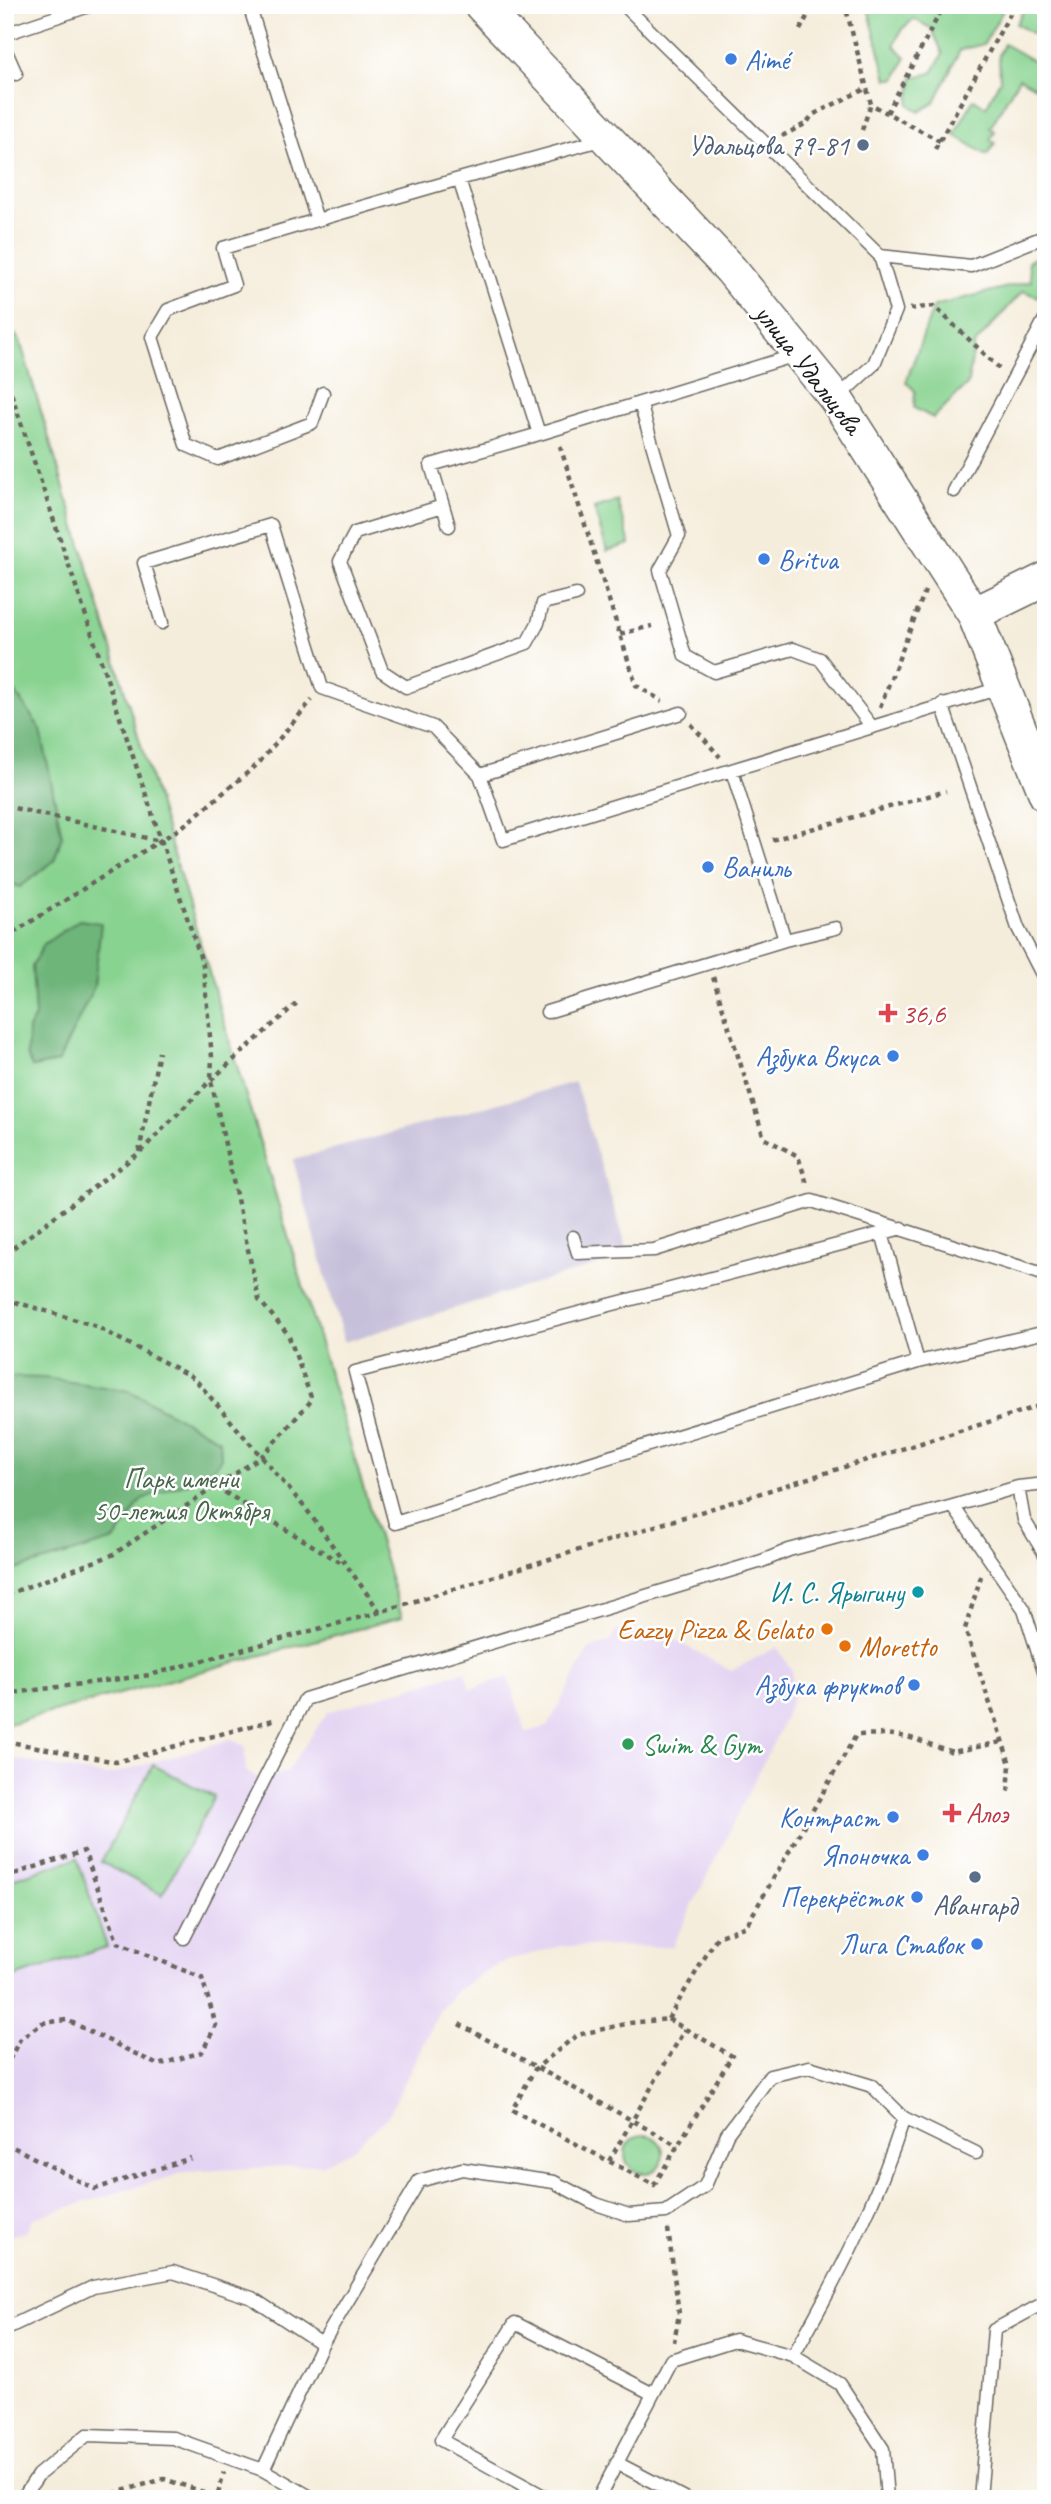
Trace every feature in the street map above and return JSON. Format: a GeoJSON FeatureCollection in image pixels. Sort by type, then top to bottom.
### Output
{"type":"FeatureCollection","features":[{"type":"Feature","properties":{"kind":"street","name":"улица Удальцова"},"geometry":{"type":"LineString","coordinates":[[481,5],[610,138],[731,270],[836,400],[974,614],[1046,795]]}},
{"type":"Feature","properties":{"kind":"street"},"geometry":{"type":"LineString","coordinates":[[974,614],[1046,579]]}},
{"type":"Feature","properties":{"kind":"lane"},"geometry":{"type":"LineString","coordinates":[[5,34],[92,5]]}},
{"type":"Feature","properties":{"kind":"lane"},"geometry":{"type":"LineString","coordinates":[[249,5],[317,220]]}},
{"type":"Feature","properties":{"kind":"lane"},"geometry":{"type":"LineString","coordinates":[[624,5],[880,256],[896,310],[874,364],[836,400]]}},
{"type":"Feature","properties":{"kind":"lane"},"geometry":{"type":"LineString","coordinates":[[5,50],[16,74]]}},
{"type":"Feature","properties":{"kind":"lane"},"geometry":{"type":"LineString","coordinates":[[324,393],[312,423],[218,459],[186,445],[152,337],[168,310],[234,285],[223,248],[610,138]]}},
{"type":"Feature","properties":{"kind":"lane"},"geometry":{"type":"LineString","coordinates":[[459,179],[539,434]]}},
{"type":"Feature","properties":{"kind":"lane"},"geometry":{"type":"LineString","coordinates":[[880,256],[971,266],[1046,236]]}},
{"type":"Feature","properties":{"kind":"lane"},"geometry":{"type":"LineString","coordinates":[[954,491],[1046,317]]}},
{"type":"Feature","properties":{"kind":"lane"},"geometry":{"type":"LineString","coordinates":[[449,526],[431,465],[801,354]]}},
{"type":"Feature","properties":{"kind":"lane"},"geometry":{"type":"LineString","coordinates":[[640,403],[679,536],[660,570],[685,656],[714,672],[793,649],[802,652],[820,659],[872,727]]}},
{"type":"Feature","properties":{"kind":"lane"},"geometry":{"type":"LineString","coordinates":[[443,506],[355,533],[340,561],[382,671],[406,687],[527,643],[538,623],[543,603],[576,595]]}},
{"type":"Feature","properties":{"kind":"lane"},"geometry":{"type":"LineString","coordinates":[[162,624],[144,563],[271,525],[322,688],[433,727],[480,775],[503,840],[1004,687]]}},
{"type":"Feature","properties":{"kind":"lane"},"geometry":{"type":"LineString","coordinates":[[942,704],[1018,928],[1046,982]]}},
{"type":"Feature","properties":{"kind":"lane"},"geometry":{"type":"LineString","coordinates":[[480,775],[681,713]]}},
{"type":"Feature","properties":{"kind":"lane"},"geometry":{"type":"LineString","coordinates":[[732,771],[785,940]]}},
{"type":"Feature","properties":{"kind":"lane"},"geometry":{"type":"LineString","coordinates":[[547,1012],[785,940],[836,929]]}},
{"type":"Feature","properties":{"kind":"lane"},"geometry":{"type":"LineString","coordinates":[[573,1237],[578,1253],[654,1250],[812,1201],[1046,1275]]}},
{"type":"Feature","properties":{"kind":"lane"},"geometry":{"type":"LineString","coordinates":[[902,1228],[355,1372],[395,1523],[918,1362],[1046,1332]]}},
{"type":"Feature","properties":{"kind":"lane"},"geometry":{"type":"LineString","coordinates":[[882,1233],[918,1362]]}},
{"type":"Feature","properties":{"kind":"lane"},"geometry":{"type":"LineString","coordinates":[[184,1938],[304,1699],[762,1561],[789,1550],[1018,1488],[1046,1484]]}},
{"type":"Feature","properties":{"kind":"lane"},"geometry":{"type":"LineString","coordinates":[[1018,1488],[1024,1520],[1046,1556]]}},
{"type":"Feature","properties":{"kind":"lane"},"geometry":{"type":"LineString","coordinates":[[953,1506],[1024,1609],[1046,1678]]}},
{"type":"Feature","properties":{"kind":"lane"},"geometry":{"type":"LineString","coordinates":[[263,2470],[322,2344],[419,2181],[461,2169],[554,2182],[596,2204],[629,2215],[666,2212],[705,2186],[727,2134],[770,2076],[809,2067],[872,2086],[904,2118],[975,2153]]}},
{"type":"Feature","properties":{"kind":"lane"},"geometry":{"type":"LineString","coordinates":[[793,2356],[845,2265],[889,2165],[904,2118]]}},
{"type":"Feature","properties":{"kind":"lane"},"geometry":{"type":"LineString","coordinates":[[5,2329],[93,2287],[173,2272],[252,2298],[322,2344]]}},
{"type":"Feature","properties":{"kind":"lane"},"geometry":{"type":"LineString","coordinates":[[980,2499],[994,2330],[1046,2302]]}},
{"type":"Feature","properties":{"kind":"lane"},"geometry":{"type":"LineString","coordinates":[[549,2499],[441,2440],[515,2323],[653,2394]]}},
{"type":"Feature","properties":{"kind":"lane"},"geometry":{"type":"LineString","coordinates":[[598,2499],[671,2360],[735,2340],[793,2356],[840,2384],[883,2449],[887,2499]]}},
{"type":"Feature","properties":{"kind":"lane"},"geometry":{"type":"LineString","coordinates":[[22,2499],[38,2474],[87,2435],[173,2438],[263,2470],[314,2499]]}},
{"type":"Feature","properties":{"kind":"lane"},"geometry":{"type":"LineString","coordinates":[[617,2463],[686,2499]]}},
{"type":"Feature","properties":{"kind":"path"},"geometry":{"type":"LineString","coordinates":[[800,30],[813,5]]}},
{"type":"Feature","properties":{"kind":"path"},"geometry":{"type":"LineString","coordinates":[[840,5],[846,9],[871,104],[862,130]]}},
{"type":"Feature","properties":{"kind":"path"},"geometry":{"type":"LineString","coordinates":[[887,113],[944,5]]}},
{"type":"Feature","properties":{"kind":"path"},"geometry":{"type":"LineString","coordinates":[[935,149],[1015,5]]}},
{"type":"Feature","properties":{"kind":"path"},"geometry":{"type":"LineString","coordinates":[[766,144],[807,123],[812,116],[867,88]]}},
{"type":"Feature","properties":{"kind":"path"},"geometry":{"type":"LineString","coordinates":[[871,104],[940,141]]}},
{"type":"Feature","properties":{"kind":"path"},"geometry":{"type":"LineString","coordinates":[[896,310],[934,306],[1012,381]]}},
{"type":"Feature","properties":{"kind":"path"},"geometry":{"type":"LineString","coordinates":[[5,374],[203,965],[212,1056],[211,1080],[259,1300],[288,1334],[312,1400],[262,1456],[112,1555],[5,1594]]}},
{"type":"Feature","properties":{"kind":"path"},"geometry":{"type":"LineString","coordinates":[[554,429],[636,685],[681,713],[732,771]]}},
{"type":"Feature","properties":{"kind":"path"},"geometry":{"type":"LineString","coordinates":[[872,727],[926,590]]}},
{"type":"Feature","properties":{"kind":"path"},"geometry":{"type":"LineString","coordinates":[[620,634],[652,626]]}},
{"type":"Feature","properties":{"kind":"path"},"geometry":{"type":"LineString","coordinates":[[5,938],[160,841],[258,764],[322,688]]}},
{"type":"Feature","properties":{"kind":"path"},"geometry":{"type":"LineString","coordinates":[[755,845],[946,791]]}},
{"type":"Feature","properties":{"kind":"path"},"geometry":{"type":"LineString","coordinates":[[5,806],[160,841]]}},
{"type":"Feature","properties":{"kind":"path"},"geometry":{"type":"LineString","coordinates":[[709,963],[764,1138],[798,1156],[812,1201]]}},
{"type":"Feature","properties":{"kind":"path"},"geometry":{"type":"LineString","coordinates":[[5,1254],[139,1153],[211,1080],[297,1003]]}},
{"type":"Feature","properties":{"kind":"path"},"geometry":{"type":"LineString","coordinates":[[139,1153],[159,1052]]}},
{"type":"Feature","properties":{"kind":"path"},"geometry":{"type":"LineString","coordinates":[[5,1299],[93,1325],[194,1378],[307,1510],[380,1612]]}},
{"type":"Feature","properties":{"kind":"path"},"geometry":{"type":"LineString","coordinates":[[5,1694],[150,1675],[380,1612],[1046,1404]]}},
{"type":"Feature","properties":{"kind":"path"},"geometry":{"type":"LineString","coordinates":[[215,1486],[347,1566]]}},
{"type":"Feature","properties":{"kind":"path"},"geometry":{"type":"LineString","coordinates":[[987,1555],[965,1629],[1010,1764],[1008,1796]]}},
{"type":"Feature","properties":{"kind":"path"},"geometry":{"type":"LineString","coordinates":[[5,1741],[116,1762],[298,1713]]}},
{"type":"Feature","properties":{"kind":"path"},"geometry":{"type":"LineString","coordinates":[[668,2019],[716,1937],[746,1926],[856,1735],[886,1734],[908,1737],[953,1752],[1002,1742]]}},
{"type":"Feature","properties":{"kind":"path"},"geometry":{"type":"LineString","coordinates":[[5,1877],[84,1851],[118,1944],[202,1978],[216,2025],[202,2052],[158,2066],[67,2020],[43,2023],[20,2039],[5,2068]]}},
{"type":"Feature","properties":{"kind":"path"},"geometry":{"type":"LineString","coordinates":[[668,2019],[685,2029],[732,2056],[654,2185],[512,2110],[536,2069],[577,2035],[630,2022],[668,2019]]}},
{"type":"Feature","properties":{"kind":"path"},"geometry":{"type":"LineString","coordinates":[[459,2024],[678,2146]]}},
{"type":"Feature","properties":{"kind":"path"},"geometry":{"type":"LineString","coordinates":[[610,2161],[685,2029]]}},
{"type":"Feature","properties":{"kind":"path"},"geometry":{"type":"LineString","coordinates":[[5,2143],[95,2189],[191,2158]]}},
{"type":"Feature","properties":{"kind":"path"},"geometry":{"type":"LineString","coordinates":[[666,2212],[679,2314],[671,2360]]}},
{"type":"Feature","properties":{"kind":"path"},"geometry":{"type":"LineString","coordinates":[[94,2499],[164,2479],[225,2499]]}},
{"type":"Feature","properties":{"kind":"shaded area"},"geometry":{"type":"Polygon","coordinates":[[[575,1082],[629,1255],[344,1342],[293,1160],[575,1082]]]}},
{"type":"Feature","properties":{"kind":"shaded area"},"geometry":{"type":"Polygon","coordinates":[[[652,1627],[731,1671],[777,1647],[792,1671],[792,1699],[780,1729],[672,1947],[560,1946],[497,1964],[458,1990],[439,2011],[388,2116],[350,2151],[323,2164],[186,2172],[33,2218],[26,2232],[5,2237],[5,1757],[106,1776],[231,1739],[245,1747],[246,1771],[263,1781],[287,1771],[328,1712],[465,1671],[470,1689],[508,1677],[526,1732],[547,1727],[589,1649],[610,1642],[616,1630],[628,1636],[652,1627]]]}},
{"type":"Feature","properties":{"kind":"green space"},"geometry":{"type":"Polygon","coordinates":[[[867,5],[1006,5],[984,44],[960,50],[935,102],[919,112],[909,104],[913,77],[932,73],[943,54],[932,29],[914,19],[902,29],[894,45],[906,57],[896,79],[887,79],[867,5]]]}},
{"type":"Feature","properties":{"kind":"green space"},"geometry":{"type":"Polygon","coordinates":[[[1026,5],[1046,5],[1046,41],[1016,24],[1026,5]]]}},
{"type":"Feature","properties":{"kind":"green space"},"geometry":{"type":"Polygon","coordinates":[[[1004,44],[1046,68],[1046,93],[1019,78],[990,128],[995,131],[990,140],[995,143],[987,155],[954,135],[974,99],[986,107],[1000,80],[999,55],[1004,44]]]}},
{"type":"Feature","properties":{"kind":"green space"},"geometry":{"type":"Polygon","coordinates":[[[1046,250],[1046,297],[1043,299],[1023,291],[974,345],[968,384],[933,418],[914,408],[915,391],[906,382],[934,306],[1031,281],[1028,262],[1046,250]]]}},
{"type":"Feature","properties":{"kind":"green space","name":"Парк имени 50-летия Октября"},"geometry":{"type":"Polygon","coordinates":[[[5,322],[20,341],[402,1617],[5,1725],[5,322]]]}},
{"type":"Feature","properties":{"kind":"green space"},"geometry":{"type":"Polygon","coordinates":[[[617,501],[630,544],[607,551],[594,508],[617,501]]]}},
{"type":"Feature","properties":{"kind":"green space"},"geometry":{"type":"Polygon","coordinates":[[[5,677],[41,730],[62,836],[54,861],[20,887],[5,881],[5,677]]]}},
{"type":"Feature","properties":{"kind":"green space"},"geometry":{"type":"Polygon","coordinates":[[[79,920],[101,923],[94,987],[58,1062],[32,1067],[27,1055],[28,1029],[35,1017],[32,966],[44,944],[79,920]]]}},
{"type":"Feature","properties":{"kind":"green space"},"geometry":{"type":"Polygon","coordinates":[[[7,1377],[44,1378],[130,1391],[220,1440],[221,1458],[209,1475],[142,1499],[115,1540],[5,1573],[7,1377]]]}},
{"type":"Feature","properties":{"kind":"green space"},"geometry":{"type":"Polygon","coordinates":[[[153,1765],[214,1797],[162,1895],[101,1862],[153,1765]]]}},
{"type":"Feature","properties":{"kind":"green space"},"geometry":{"type":"Polygon","coordinates":[[[77,1858],[107,1947],[5,1980],[5,1881],[77,1858]]]}},
{"type":"Feature","properties":{"kind":"green space"},"geometry":{"type":"Polygon","coordinates":[[[644,2135],[657,2141],[663,2154],[657,2167],[644,2173],[631,2167],[625,2154],[631,2141],[644,2135]]]}},
{"type":"Feature","properties":{"kind":"place","name":"Aimé"},"geometry":{"type":"Point","coordinates":[731,59]}},
{"type":"Feature","properties":{"kind":"place","name":"Удальцова 79-81"},"geometry":{"type":"Point","coordinates":[863,145]}},
{"type":"Feature","properties":{"kind":"place","name":"Britva"},"geometry":{"type":"Point","coordinates":[764,559]}},
{"type":"Feature","properties":{"kind":"place","name":"Ваниль"},"geometry":{"type":"Point","coordinates":[708,867]}},
{"type":"Feature","properties":{"kind":"place","name":"36,6"},"geometry":{"type":"Point","coordinates":[888,1013]}},
{"type":"Feature","properties":{"kind":"place","name":"Азбука Вкуса"},"geometry":{"type":"Point","coordinates":[893,1056]}},
{"type":"Feature","properties":{"kind":"place","name":"И. С. Ярыгину"},"geometry":{"type":"Point","coordinates":[918,1592]}},
{"type":"Feature","properties":{"kind":"place","name":"Eazzy Pizza & Gelato"},"geometry":{"type":"Point","coordinates":[827,1629]}},
{"type":"Feature","properties":{"kind":"place","name":"Moretto"},"geometry":{"type":"Point","coordinates":[845,1646]}},
{"type":"Feature","properties":{"kind":"place","name":"Азбука фруктов"},"geometry":{"type":"Point","coordinates":[914,1685]}},
{"type":"Feature","properties":{"kind":"place","name":"Swim & Gym"},"geometry":{"type":"Point","coordinates":[628,1744]}},
{"type":"Feature","properties":{"kind":"place","name":"Алоэ"},"geometry":{"type":"Point","coordinates":[952,1813]}},
{"type":"Feature","properties":{"kind":"place","name":"Контраст"},"geometry":{"type":"Point","coordinates":[893,1817]}},
{"type":"Feature","properties":{"kind":"place","name":"Японочка"},"geometry":{"type":"Point","coordinates":[923,1855]}},
{"type":"Feature","properties":{"kind":"place","name":"Авангард"},"geometry":{"type":"Point","coordinates":[975,1877]}},
{"type":"Feature","properties":{"kind":"place","name":"Перекрёсток"},"geometry":{"type":"Point","coordinates":[917,1897]}},
{"type":"Feature","properties":{"kind":"place","name":"Лига Ставок"},"geometry":{"type":"Point","coordinates":[977,1944]}}]}
